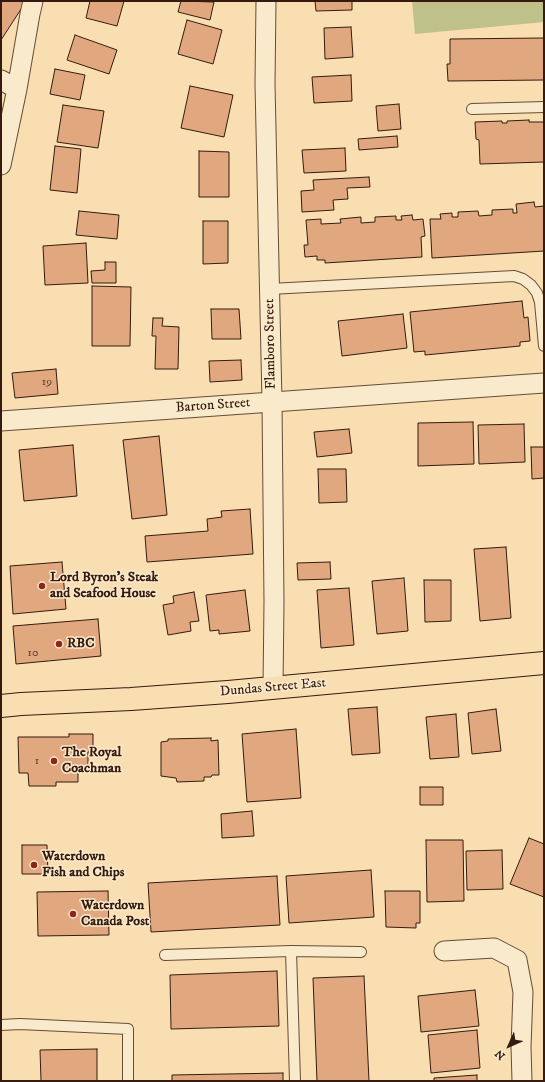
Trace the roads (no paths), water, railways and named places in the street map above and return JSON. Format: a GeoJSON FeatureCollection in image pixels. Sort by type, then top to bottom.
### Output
{"type":"FeatureCollection","features":[{"type":"Feature","properties":{"kind":"main road","name":"Dundas Street East"},"geometry":{"type":"LineString","coordinates":[[1,706],[273,688],[544,663]]}},
{"type":"Feature","properties":{"kind":"street"},"geometry":{"type":"LineString","coordinates":[[1,165],[9,85],[33,1]]}},
{"type":"Feature","properties":{"kind":"street","name":"Flamboro Street"},"geometry":{"type":"LineString","coordinates":[[266,1],[265,84],[272,402],[274,594],[273,688]]}},
{"type":"Feature","properties":{"kind":"street","name":"Barton Street"},"geometry":{"type":"LineString","coordinates":[[1,421],[544,383]]}},
{"type":"Feature","properties":{"kind":"street"},"geometry":{"type":"LineString","coordinates":[[444,951],[494,948],[517,960],[523,992],[521,1047],[522,1081]]}},
{"type":"Feature","properties":{"kind":"lane"},"geometry":{"type":"LineString","coordinates":[[472,109],[544,107]]}},
{"type":"Feature","properties":{"kind":"lane"},"geometry":{"type":"LineString","coordinates":[[270,289],[514,276],[523,279],[531,285],[537,293],[540,302],[544,346]]}},
{"type":"Feature","properties":{"kind":"lane"},"geometry":{"type":"LineString","coordinates":[[165,955],[291,951],[361,952]]}},
{"type":"Feature","properties":{"kind":"lane"},"geometry":{"type":"LineString","coordinates":[[291,951],[295,1081]]}},
{"type":"Feature","properties":{"kind":"lane"},"geometry":{"type":"LineString","coordinates":[[1,1025],[20,1024],[128,1029],[128,1081]]}},
{"type":"Feature","properties":{"kind":"place","name":"Lord Byron's Steak and Seafood House"},"geometry":{"type":"Point","coordinates":[42,586]}},
{"type":"Feature","properties":{"kind":"place","name":"RBC"},"geometry":{"type":"Point","coordinates":[59,644]}},
{"type":"Feature","properties":{"kind":"place","name":"The Royal Coachman"},"geometry":{"type":"Point","coordinates":[54,761]}},
{"type":"Feature","properties":{"kind":"place","name":"Waterdown Fish and Chips"},"geometry":{"type":"Point","coordinates":[34,865]}},
{"type":"Feature","properties":{"kind":"place","name":"Waterdown Canada Post"},"geometry":{"type":"Point","coordinates":[73,914]}}]}
